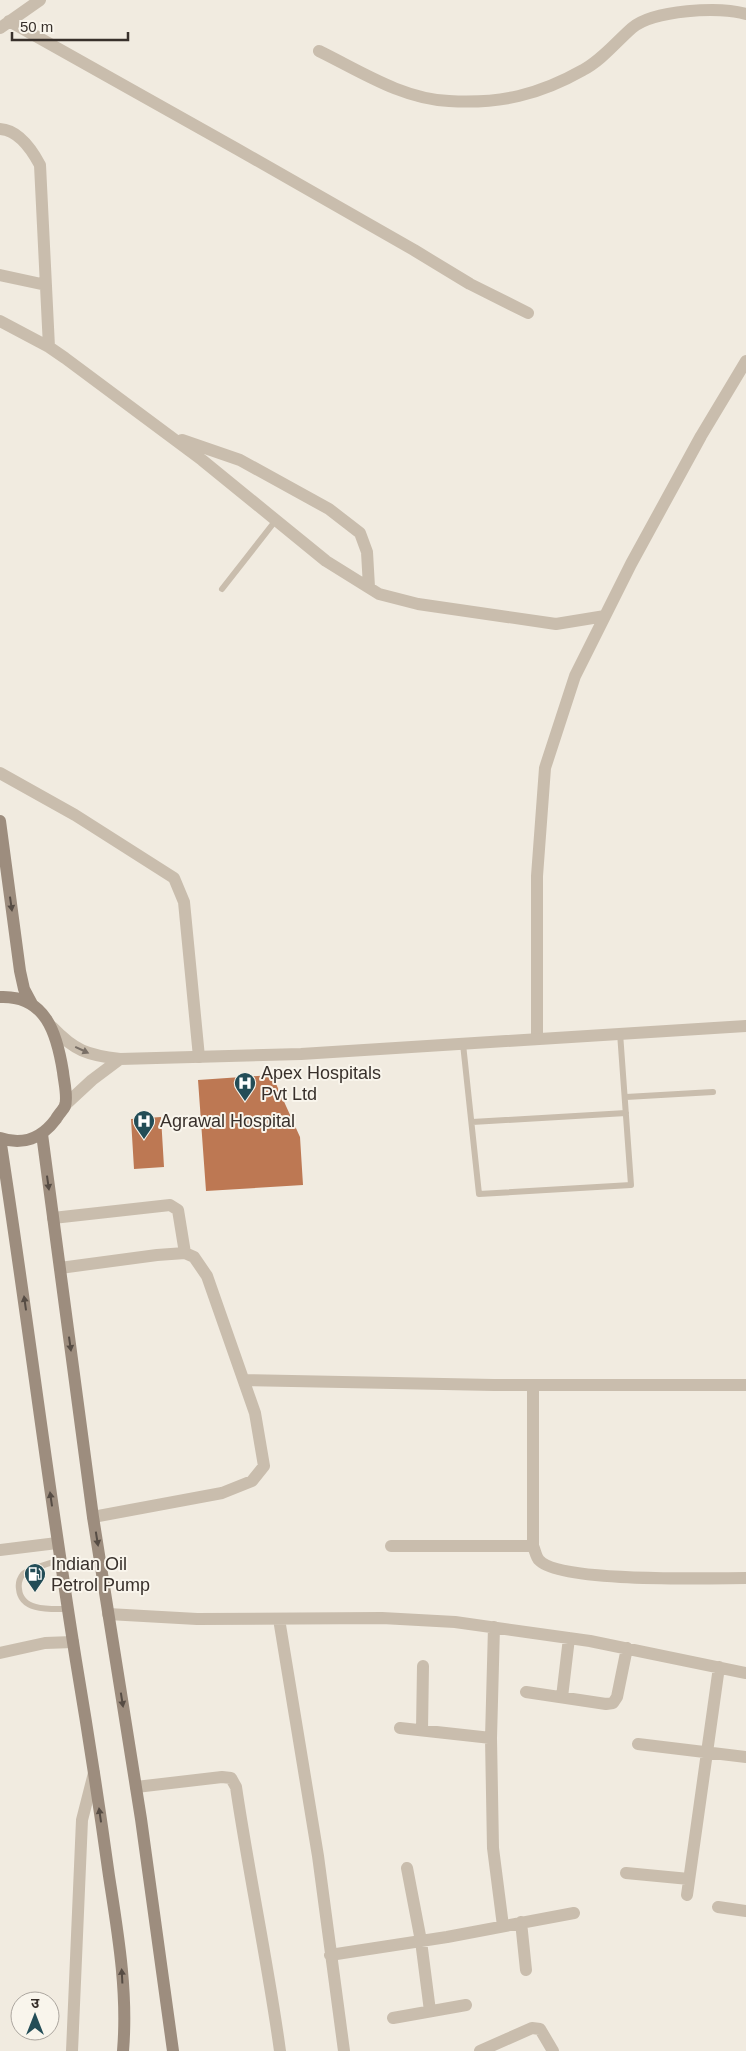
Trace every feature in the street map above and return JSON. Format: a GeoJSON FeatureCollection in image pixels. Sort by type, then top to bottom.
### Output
{"type":"FeatureCollection","features":[{"type":"Feature","properties":{"kind":"main road"},"geometry":{"type":"LineString","coordinates":[[0,821],[24,989],[32,1004],[41,1012],[52,1027],[62,1064],[65,1105],[42,1134],[26,1141],[10,1141],[0,1138],[18,1253],[57,1543],[94,1771],[122,1961],[125,2025],[123,2051]]}},
{"type":"Feature","properties":{"kind":"main road"},"geometry":{"type":"LineString","coordinates":[[0,997],[11,996],[32,1004]]}},
{"type":"Feature","properties":{"kind":"main road"},"geometry":{"type":"LineString","coordinates":[[42,1134],[93,1517],[136,1788],[172,2051]]}},
{"type":"Feature","properties":{"kind":"main road"},"geometry":{"type":"LineString","coordinates":[[125,2025],[131,2051]]}},
{"type":"Feature","properties":{"kind":"street"},"geometry":{"type":"LineString","coordinates":[[40,0],[4,24],[237,149],[470,284],[528,313]]}},
{"type":"Feature","properties":{"kind":"street"},"geometry":{"type":"LineString","coordinates":[[319,51],[404,93],[448,101],[518,98],[540,91],[584,70],[596,62],[632,28],[643,21],[660,16],[714,9],[746,14]]}},
{"type":"Feature","properties":{"kind":"street"},"geometry":{"type":"LineString","coordinates":[[0,130],[6,130],[29,146],[40,165],[49,346]]}},
{"type":"Feature","properties":{"kind":"street"},"geometry":{"type":"LineString","coordinates":[[0,276],[46,286]]}},
{"type":"Feature","properties":{"kind":"street"},"geometry":{"type":"LineString","coordinates":[[0,321],[49,346],[168,435],[326,561],[379,594],[418,604],[556,624],[605,616]]}},
{"type":"Feature","properties":{"kind":"street"},"geometry":{"type":"LineString","coordinates":[[537,1039],[537,876],[545,768],[575,676],[701,436],[746,361]]}},
{"type":"Feature","properties":{"kind":"street"},"geometry":{"type":"LineString","coordinates":[[168,435],[240,460],[329,509],[360,533],[367,552],[369,587]]}},
{"type":"Feature","properties":{"kind":"street"},"geometry":{"type":"LineString","coordinates":[[0,773],[75,815],[174,878],[184,902],[199,1057]]}},
{"type":"Feature","properties":{"kind":"street"},"geometry":{"type":"LineString","coordinates":[[52,1027],[68,1044],[80,1050],[94,1056],[120,1059],[300,1054],[746,1026]]}},
{"type":"Feature","properties":{"kind":"street"},"geometry":{"type":"LineString","coordinates":[[65,1105],[92,1080],[120,1059]]}},
{"type":"Feature","properties":{"kind":"street"},"geometry":{"type":"LineString","coordinates":[[53,1218],[170,1205],[178,1210],[186,1253]]}},
{"type":"Feature","properties":{"kind":"street"},"geometry":{"type":"LineString","coordinates":[[60,1268],[157,1255],[186,1253],[194,1257],[207,1276],[244,1380],[255,1413],[264,1466],[252,1481],[222,1493],[93,1517]]}},
{"type":"Feature","properties":{"kind":"street"},"geometry":{"type":"LineString","coordinates":[[244,1380],[533,1385],[746,1385]]}},
{"type":"Feature","properties":{"kind":"street"},"geometry":{"type":"LineString","coordinates":[[533,1385],[533,1546],[539,1560],[556,1570],[582,1574],[746,1578]]}},
{"type":"Feature","properties":{"kind":"street"},"geometry":{"type":"LineString","coordinates":[[0,1550],[57,1543]]}},
{"type":"Feature","properties":{"kind":"street"},"geometry":{"type":"LineString","coordinates":[[391,1546],[533,1546]]}},
{"type":"Feature","properties":{"kind":"street"},"geometry":{"type":"LineString","coordinates":[[108,1614],[197,1619],[382,1618],[455,1622],[627,1648],[746,1673]]}},
{"type":"Feature","properties":{"kind":"street"},"geometry":{"type":"LineString","coordinates":[[279,1619],[318,1856],[344,2051]]}},
{"type":"Feature","properties":{"kind":"street"},"geometry":{"type":"LineString","coordinates":[[494,1627],[491,1738],[493,1848],[503,1926]]}},
{"type":"Feature","properties":{"kind":"street"},"geometry":{"type":"LineString","coordinates":[[562,1697],[569,1638]]}},
{"type":"Feature","properties":{"kind":"street"},"geometry":{"type":"LineString","coordinates":[[0,1653],[45,1643],[73,1642]]}},
{"type":"Feature","properties":{"kind":"street"},"geometry":{"type":"LineString","coordinates":[[526,1692],[606,1704],[613,1703],[617,1697],[627,1648]]}},
{"type":"Feature","properties":{"kind":"street"},"geometry":{"type":"LineString","coordinates":[[422,1730],[423,1666]]}},
{"type":"Feature","properties":{"kind":"street"},"geometry":{"type":"LineString","coordinates":[[687,1895],[719,1667]]}},
{"type":"Feature","properties":{"kind":"street"},"geometry":{"type":"LineString","coordinates":[[400,1728],[491,1738]]}},
{"type":"Feature","properties":{"kind":"street"},"geometry":{"type":"LineString","coordinates":[[638,1744],[746,1757]]}},
{"type":"Feature","properties":{"kind":"street"},"geometry":{"type":"LineString","coordinates":[[72,2051],[82,1820],[94,1771]]}},
{"type":"Feature","properties":{"kind":"street"},"geometry":{"type":"LineString","coordinates":[[136,1788],[222,1777],[231,1778],[236,1787],[280,2051]]}},
{"type":"Feature","properties":{"kind":"street"},"geometry":{"type":"LineString","coordinates":[[407,1868],[421,1941],[430,2011]]}},
{"type":"Feature","properties":{"kind":"street"},"geometry":{"type":"LineString","coordinates":[[626,1873],[689,1879]]}},
{"type":"Feature","properties":{"kind":"street"},"geometry":{"type":"LineString","coordinates":[[718,1907],[746,1911]]}},
{"type":"Feature","properties":{"kind":"street"},"geometry":{"type":"LineString","coordinates":[[330,1956],[574,1913]]}},
{"type":"Feature","properties":{"kind":"street"},"geometry":{"type":"LineString","coordinates":[[521,1922],[526,1970]]}},
{"type":"Feature","properties":{"kind":"street"},"geometry":{"type":"LineString","coordinates":[[393,2018],[466,2006]]}},
{"type":"Feature","properties":{"kind":"street"},"geometry":{"type":"LineString","coordinates":[[480,2051],[532,2028],[540,2029],[553,2051]]}},
{"type":"Feature","properties":{"kind":"lane"},"geometry":{"type":"LineString","coordinates":[[222,589],[276,520]]}},
{"type":"Feature","properties":{"kind":"lane"},"geometry":{"type":"LineString","coordinates":[[462,1044],[479,1194],[631,1185],[620,1034]]}},
{"type":"Feature","properties":{"kind":"lane"},"geometry":{"type":"LineString","coordinates":[[626,1097],[713,1092]]}},
{"type":"Feature","properties":{"kind":"lane"},"geometry":{"type":"LineString","coordinates":[[472,1122],[626,1113]]}},
{"type":"Feature","properties":{"kind":"lane"},"geometry":{"type":"LineString","coordinates":[[60,1560],[24,1573],[18,1582],[19,1593],[25,1602],[40,1609],[68,1609]]}},
{"type":"Feature","properties":{"kind":"building"},"geometry":{"type":"Polygon","coordinates":[[[272,1075],[300,1137],[303,1185],[206,1191],[198,1080],[272,1075]]]}},
{"type":"Feature","properties":{"kind":"building"},"geometry":{"type":"Polygon","coordinates":[[[161,1117],[164,1167],[134,1169],[131,1119],[161,1117]]]}},
{"type":"Feature","properties":{"kind":"place","name":"Apex Hospitals Pvt Ltd"},"geometry":{"type":"Point","coordinates":[245,1102]}},
{"type":"Feature","properties":{"kind":"place","name":"Agrawal Hospital"},"geometry":{"type":"Point","coordinates":[144,1140]}},
{"type":"Feature","properties":{"kind":"place","name":"Indian Oil Petrol Pump"},"geometry":{"type":"Point","coordinates":[35,1593]}}]}
